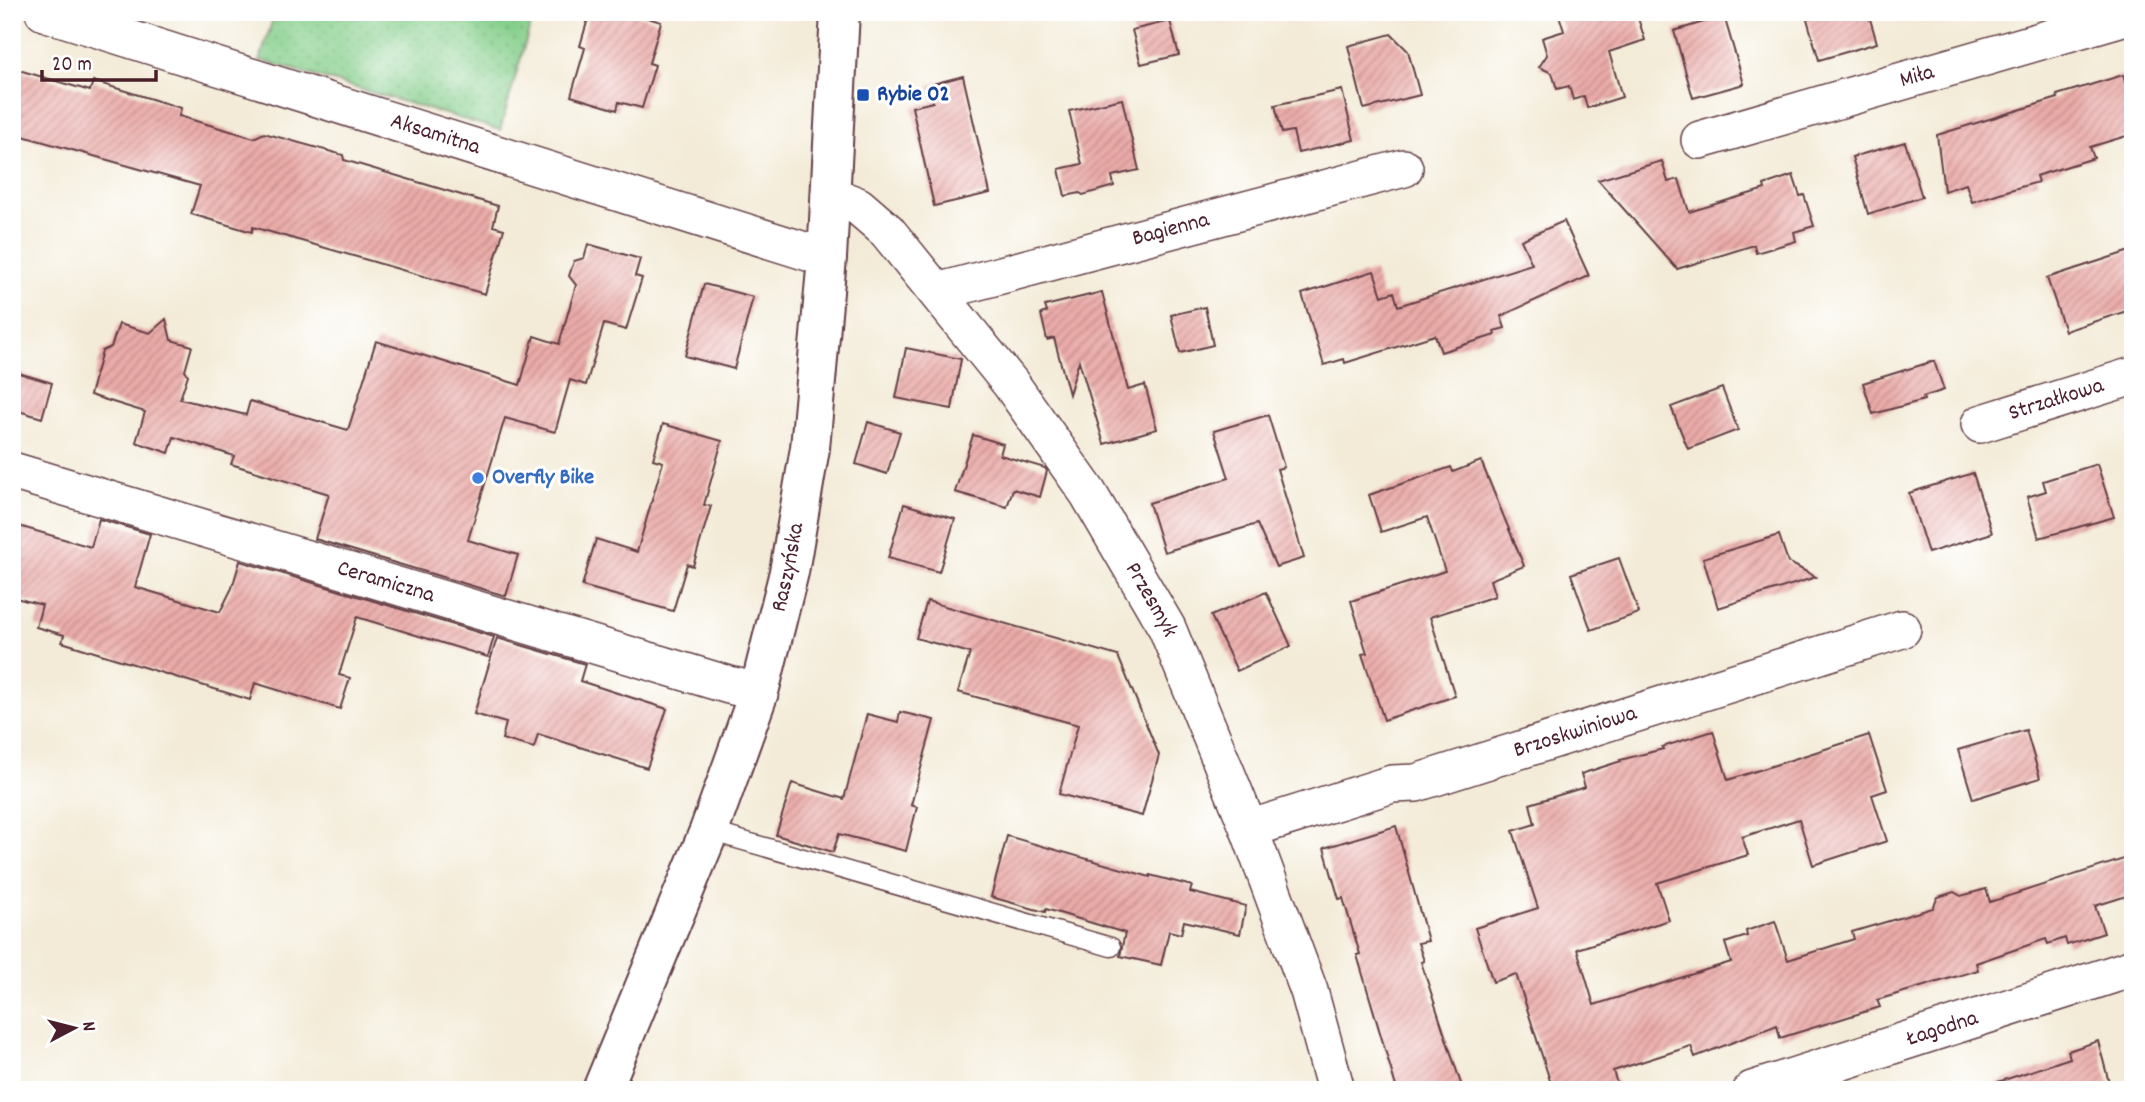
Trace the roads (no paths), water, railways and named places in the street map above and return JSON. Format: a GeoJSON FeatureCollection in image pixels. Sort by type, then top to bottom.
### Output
{"type":"FeatureCollection","features":[{"type":"Feature","properties":{"kind":"street","name":"Aksamitna"},"geometry":{"type":"LineString","coordinates":[[44,12],[827,258]]}},
{"type":"Feature","properties":{"kind":"street","name":"Raszyńska"},"geometry":{"type":"LineString","coordinates":[[602,1090],[709,831],[759,692],[789,572],[810,448],[827,258],[840,12]]}},
{"type":"Feature","properties":{"kind":"street","name":"Miła"},"geometry":{"type":"LineString","coordinates":[[1700,140],[2133,14]]}},
{"type":"Feature","properties":{"kind":"street","name":"Bagienna"},"geometry":{"type":"LineString","coordinates":[[937,292],[1404,169]]}},
{"type":"Feature","properties":{"kind":"street","name":"Przesmyk"},"geometry":{"type":"LineString","coordinates":[[830,195],[858,206],[887,231],[1010,384],[1088,493],[1167,628],[1249,829],[1309,991],[1336,1090]]}},
{"type":"Feature","properties":{"kind":"street","name":"Strzałkowa"},"geometry":{"type":"LineString","coordinates":[[1980,424],[2133,376]]}},
{"type":"Feature","properties":{"kind":"street","name":"Ceramiczna"},"geometry":{"type":"LineString","coordinates":[[12,471],[759,692]]}},
{"type":"Feature","properties":{"kind":"street","name":"Brzoskwiniowa"},"geometry":{"type":"LineString","coordinates":[[1249,829],[1392,784],[1416,783],[1902,629]]}},
{"type":"Feature","properties":{"kind":"street","name":"Łagodna"},"geometry":{"type":"LineString","coordinates":[[1752,1090],[2133,968]]}},
{"type":"Feature","properties":{"kind":"lane"},"geometry":{"type":"LineString","coordinates":[[709,831],[1111,947]]}},
{"type":"Feature","properties":{"kind":"place","name":"Rybie 02"},"geometry":{"type":"Point","coordinates":[863,95]}},
{"type":"Feature","properties":{"kind":"place","name":"Overfly Bike"},"geometry":{"type":"Point","coordinates":[478,478]}}]}
